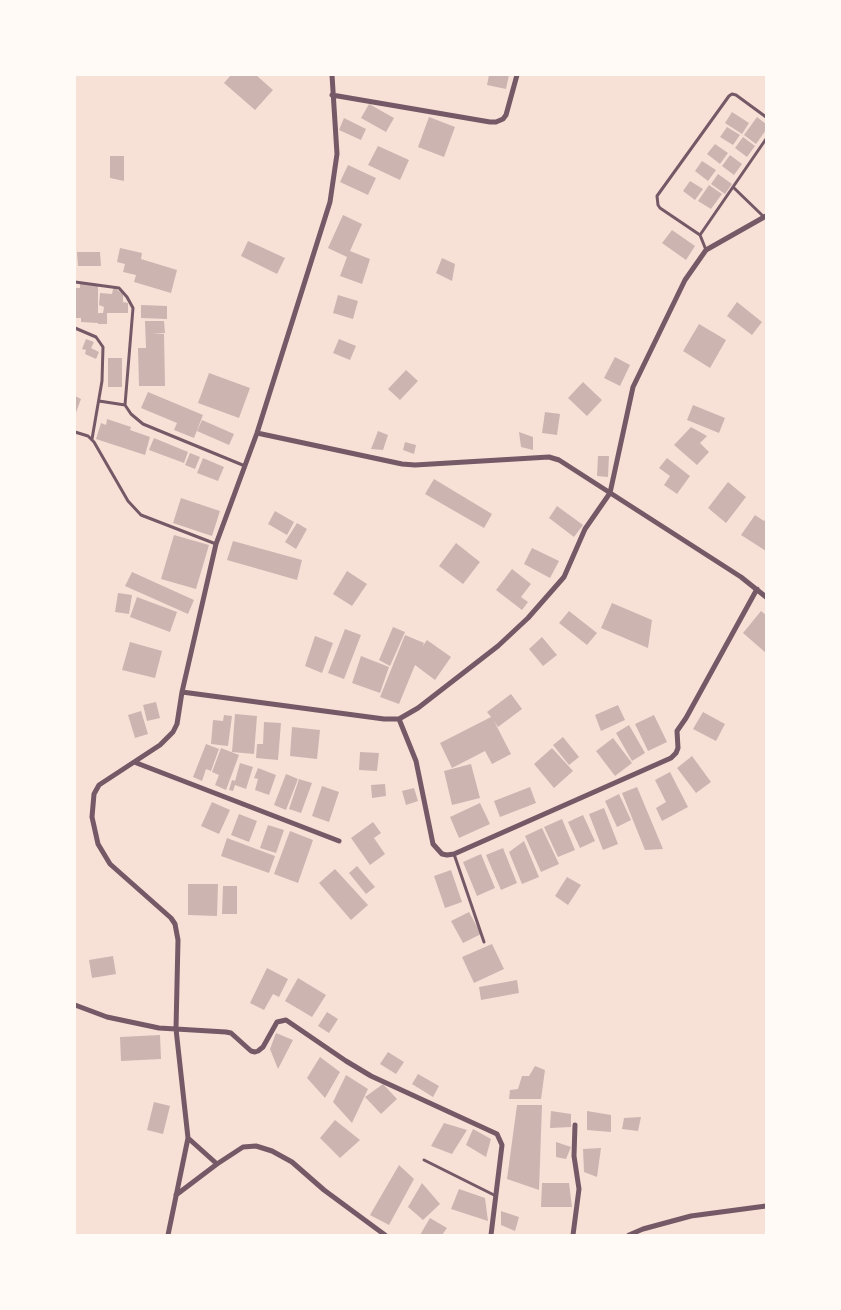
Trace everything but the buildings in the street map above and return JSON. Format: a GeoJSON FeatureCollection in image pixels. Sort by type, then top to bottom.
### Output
{"type":"FeatureCollection","features":[{"type":"Feature","properties":{"kind":"street"},"geometry":{"type":"LineString","coordinates":[[168,1235],[188,1138],[176,1029],[178,940],[175,924],[171,918],[110,864],[98,844],[92,817],[94,794],[99,785],[160,745],[173,732],[177,724],[182,692],[216,544],[257,433],[330,202],[336,154],[332,75]]}},
{"type":"Feature","properties":{"kind":"street"},"geometry":{"type":"LineString","coordinates":[[332,94],[496,122],[503,119],[506,115],[517,75]]}},
{"type":"Feature","properties":{"kind":"street"},"geometry":{"type":"LineString","coordinates":[[182,692],[384,719],[399,719],[418,708],[498,646],[528,618],[564,577],[585,529],[610,493],[633,387],[685,280],[706,250],[765,216]]}},
{"type":"Feature","properties":{"kind":"street"},"geometry":{"type":"LineString","coordinates":[[257,433],[402,464],[415,465],[540,456],[559,460],[757,589],[766,597]]}},
{"type":"Feature","properties":{"kind":"street"},"geometry":{"type":"LineString","coordinates":[[399,719],[416,761],[433,844],[442,854],[454,854],[671,758],[678,748],[677,732],[757,589]]}},
{"type":"Feature","properties":{"kind":"street"},"geometry":{"type":"LineString","coordinates":[[134,762],[340,841]]}},
{"type":"Feature","properties":{"kind":"street"},"geometry":{"type":"LineString","coordinates":[[75,1005],[107,1017],[159,1028],[231,1033],[251,1051],[255,1052],[263,1047],[277,1022],[286,1020],[371,1076],[496,1134],[502,1145],[491,1235]]}},
{"type":"Feature","properties":{"kind":"street"},"geometry":{"type":"LineString","coordinates":[[573,1235],[579,1189],[574,1156],[575,1125]]}},
{"type":"Feature","properties":{"kind":"street"},"geometry":{"type":"LineString","coordinates":[[188,1138],[217,1164]]}},
{"type":"Feature","properties":{"kind":"street"},"geometry":{"type":"LineString","coordinates":[[176,1195],[243,1147],[256,1146],[272,1151],[292,1162],[324,1190],[385,1235]]}},
{"type":"Feature","properties":{"kind":"street"},"geometry":{"type":"LineString","coordinates":[[629,1235],[643,1229],[691,1216],[766,1206]]}},
{"type":"Feature","properties":{"kind":"lane"},"geometry":{"type":"LineString","coordinates":[[706,250],[700,235],[660,208],[657,200],[659,192],[729,96],[732,94],[736,95],[766,116]]}},
{"type":"Feature","properties":{"kind":"lane"},"geometry":{"type":"LineString","coordinates":[[700,235],[766,139]]}},
{"type":"Feature","properties":{"kind":"lane"},"geometry":{"type":"LineString","coordinates":[[733,188],[765,216]]}},
{"type":"Feature","properties":{"kind":"lane"},"geometry":{"type":"LineString","coordinates":[[75,282],[119,288],[127,296],[133,308],[125,404],[131,414],[143,424],[245,466]]}},
{"type":"Feature","properties":{"kind":"lane"},"geometry":{"type":"LineString","coordinates":[[75,328],[96,337],[103,347],[99,401],[92,439]]}},
{"type":"Feature","properties":{"kind":"lane"},"geometry":{"type":"LineString","coordinates":[[99,401],[125,404]]}},
{"type":"Feature","properties":{"kind":"lane"},"geometry":{"type":"LineString","coordinates":[[75,432],[92,439],[128,501],[141,515],[216,544]]}},
{"type":"Feature","properties":{"kind":"lane"},"geometry":{"type":"LineString","coordinates":[[454,854],[484,942]]}},
{"type":"Feature","properties":{"kind":"lane"},"geometry":{"type":"LineString","coordinates":[[424,1160],[496,1196]]}}]}
